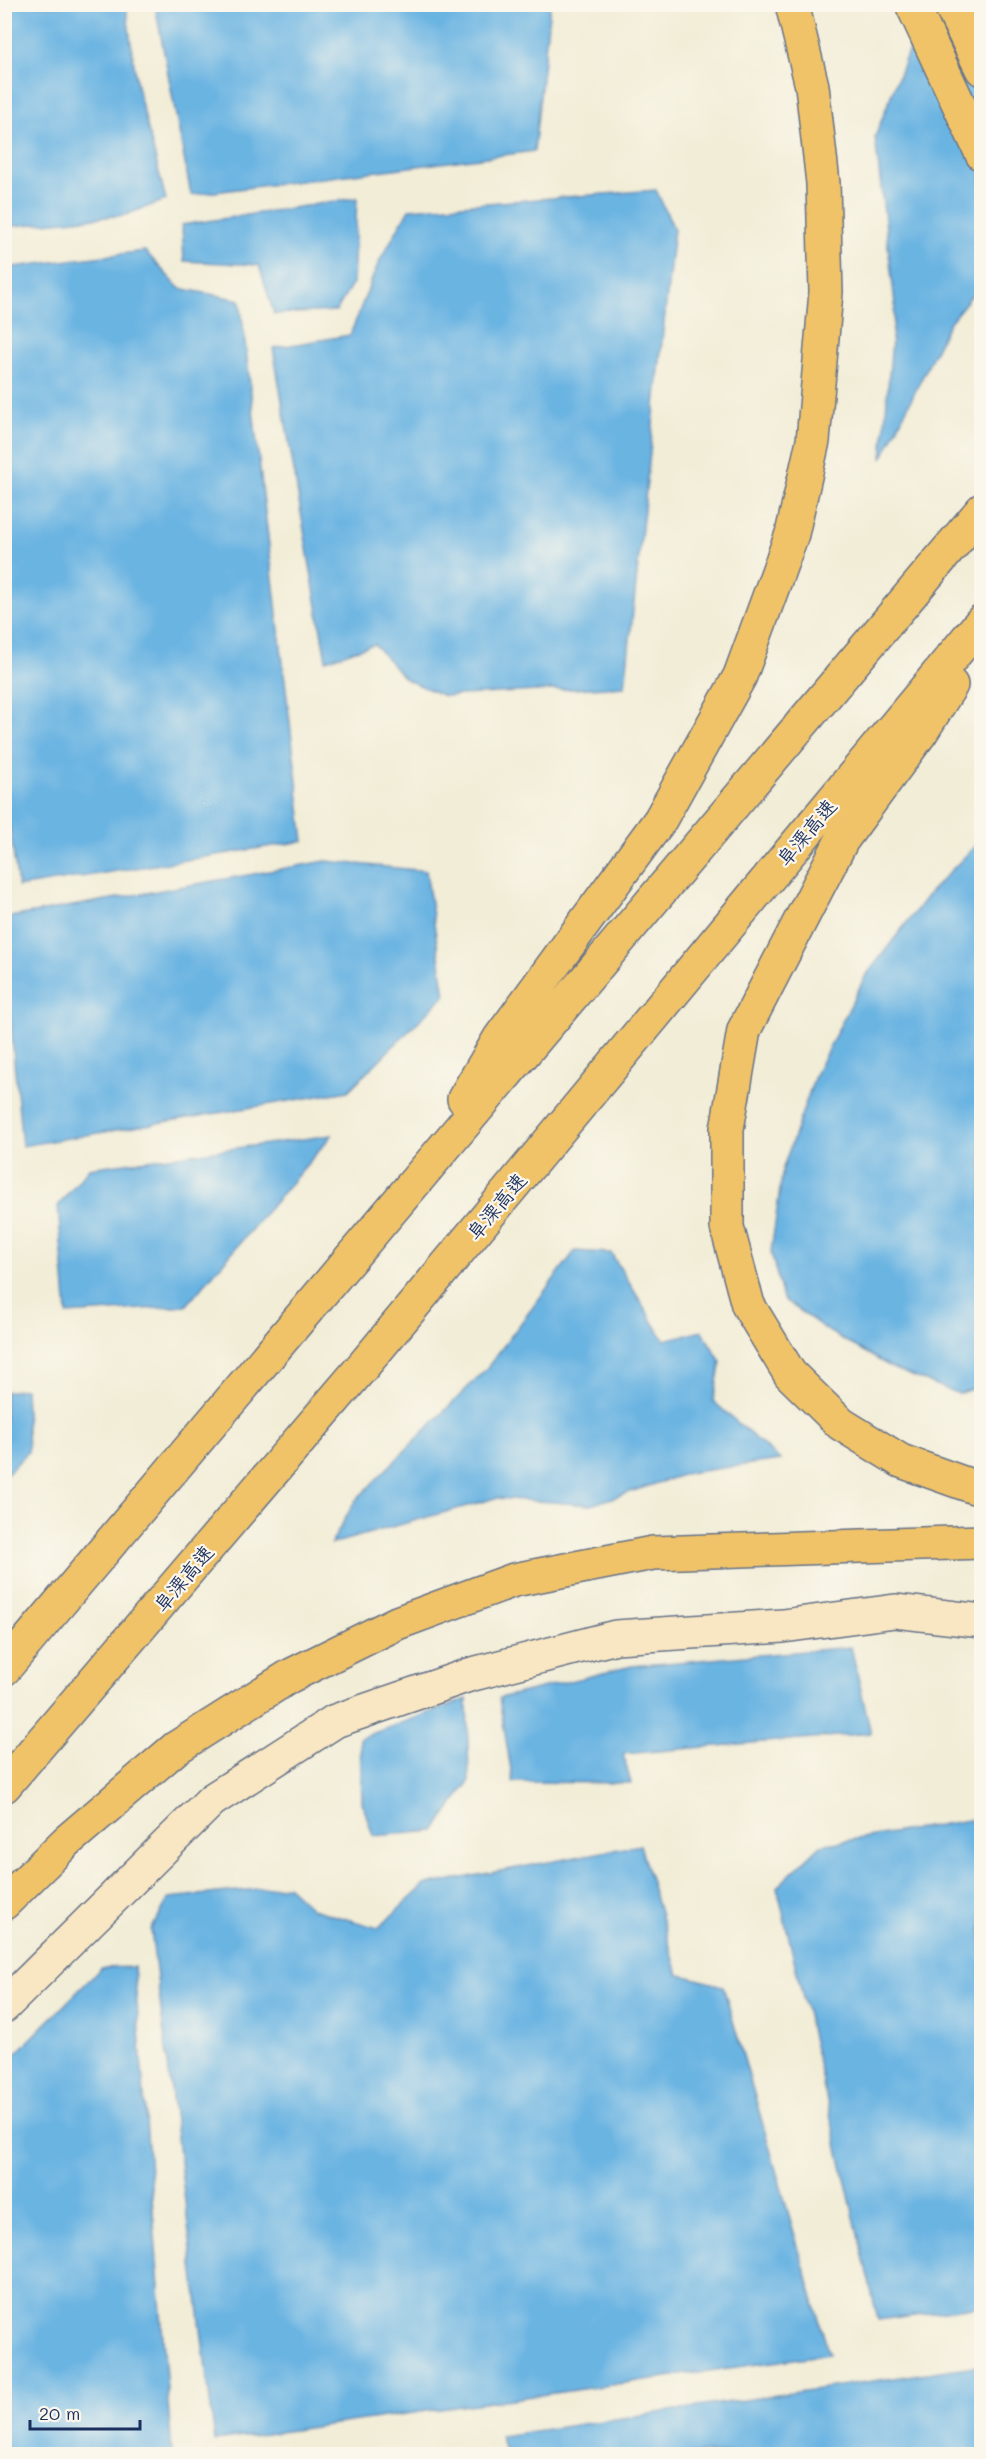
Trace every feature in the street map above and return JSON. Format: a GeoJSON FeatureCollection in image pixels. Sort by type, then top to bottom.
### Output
{"type":"FeatureCollection","features":[{"type":"Feature","properties":{"kind":"highway"},"geometry":{"type":"LineString","coordinates":[[419,1176],[500,1038],[660,820],[740,676],[792,534],[813,441],[826,292],[823,183],[812,86],[792,4]]}},
{"type":"Feature","properties":{"kind":"highway"},"geometry":{"type":"LineString","coordinates":[[912,4],[981,154]]}},
{"type":"Feature","properties":{"kind":"highway"},"geometry":{"type":"LineString","coordinates":[[950,4],[981,69]]}},
{"type":"Feature","properties":{"kind":"highway"},"geometry":{"type":"LineString","coordinates":[[4,1669],[981,510]]}},
{"type":"Feature","properties":{"kind":"highway","name":"阜溧高速"},"geometry":{"type":"LineString","coordinates":[[4,1786],[363,1366],[981,621]]}},
{"type":"Feature","properties":{"kind":"highway"},"geometry":{"type":"LineString","coordinates":[[981,636],[922,731],[842,840],[744,1030],[727,1129],[727,1227],[748,1305],[790,1374],[841,1424],[900,1461],[974,1487],[981,1487]]}},
{"type":"Feature","properties":{"kind":"highway"},"geometry":{"type":"LineString","coordinates":[[4,1903],[66,1842],[176,1748],[290,1676],[396,1623],[514,1580],[653,1553],[981,1542]]}},
{"type":"Feature","properties":{"kind":"street"},"geometry":{"type":"LineString","coordinates":[[4,2006],[212,1800],[335,1721],[470,1675],[616,1637],[783,1626],[895,1611],[981,1621]]}},
{"type":"Feature","properties":{"kind":"water"},"geometry":{"type":"Polygon","coordinates":[[[4,5],[126,5],[137,86],[166,200],[125,215],[5,227],[4,5]]]}},
{"type":"Feature","properties":{"kind":"water"},"geometry":{"type":"Polygon","coordinates":[[[155,5],[550,5],[534,151],[191,195],[155,5]]]}},
{"type":"Feature","properties":{"kind":"water"},"geometry":{"type":"Polygon","coordinates":[[[926,5],[981,5],[981,284],[949,323],[882,459],[895,304],[875,137],[926,5]]]}},
{"type":"Feature","properties":{"kind":"water"},"geometry":{"type":"Polygon","coordinates":[[[656,190],[674,229],[625,686],[444,696],[405,679],[374,644],[326,660],[273,348],[350,335],[378,264],[409,209],[656,190]]]}},
{"type":"Feature","properties":{"kind":"water"},"geometry":{"type":"Polygon","coordinates":[[[357,198],[353,283],[336,311],[274,314],[259,265],[184,261],[182,225],[357,198]]]}},
{"type":"Feature","properties":{"kind":"water"},"geometry":{"type":"Polygon","coordinates":[[[145,251],[179,288],[240,300],[304,841],[18,887],[4,786],[5,268],[145,251]]]}},
{"type":"Feature","properties":{"kind":"water"},"geometry":{"type":"Polygon","coordinates":[[[981,840],[982,1385],[959,1394],[894,1369],[830,1332],[783,1299],[771,1252],[783,1168],[816,1073],[865,977],[931,891],[981,840]]]}},
{"type":"Feature","properties":{"kind":"water"},"geometry":{"type":"Polygon","coordinates":[[[326,861],[426,871],[445,995],[348,1091],[22,1146],[5,964],[5,918],[326,861]]]}},
{"type":"Feature","properties":{"kind":"water"},"geometry":{"type":"Polygon","coordinates":[[[332,1135],[186,1306],[67,1314],[58,1206],[89,1168],[332,1135]]]}},
{"type":"Feature","properties":{"kind":"water"},"geometry":{"type":"Polygon","coordinates":[[[575,1251],[611,1253],[664,1340],[702,1331],[721,1362],[713,1401],[780,1460],[688,1473],[591,1505],[496,1498],[331,1544],[355,1501],[487,1368],[575,1251]]]}},
{"type":"Feature","properties":{"kind":"water"},"geometry":{"type":"Polygon","coordinates":[[[25,1389],[28,1452],[5,1476],[5,1392],[25,1389]]]}},
{"type":"Feature","properties":{"kind":"water"},"geometry":{"type":"Polygon","coordinates":[[[851,1647],[871,1733],[623,1754],[631,1783],[513,1782],[499,1698],[632,1666],[851,1647]]]}},
{"type":"Feature","properties":{"kind":"water"},"geometry":{"type":"Polygon","coordinates":[[[467,1699],[469,1782],[434,1831],[373,1836],[362,1802],[360,1738],[467,1699]]]}},
{"type":"Feature","properties":{"kind":"water"},"geometry":{"type":"Polygon","coordinates":[[[981,1818],[981,2306],[878,2320],[777,1887],[821,1845],[981,1818]]]}},
{"type":"Feature","properties":{"kind":"water"},"geometry":{"type":"Polygon","coordinates":[[[640,1845],[678,1974],[723,1986],[829,2354],[215,2441],[151,1930],[169,1898],[287,1886],[312,1909],[378,1928],[425,1885],[640,1845]]]}},
{"type":"Feature","properties":{"kind":"water"},"geometry":{"type":"Polygon","coordinates":[[[134,1967],[172,2454],[5,2454],[5,2065],[101,1968],[134,1967]]]}},
{"type":"Feature","properties":{"kind":"water"},"geometry":{"type":"Polygon","coordinates":[[[981,2365],[981,2454],[506,2454],[500,2436],[981,2365]]]}}]}
